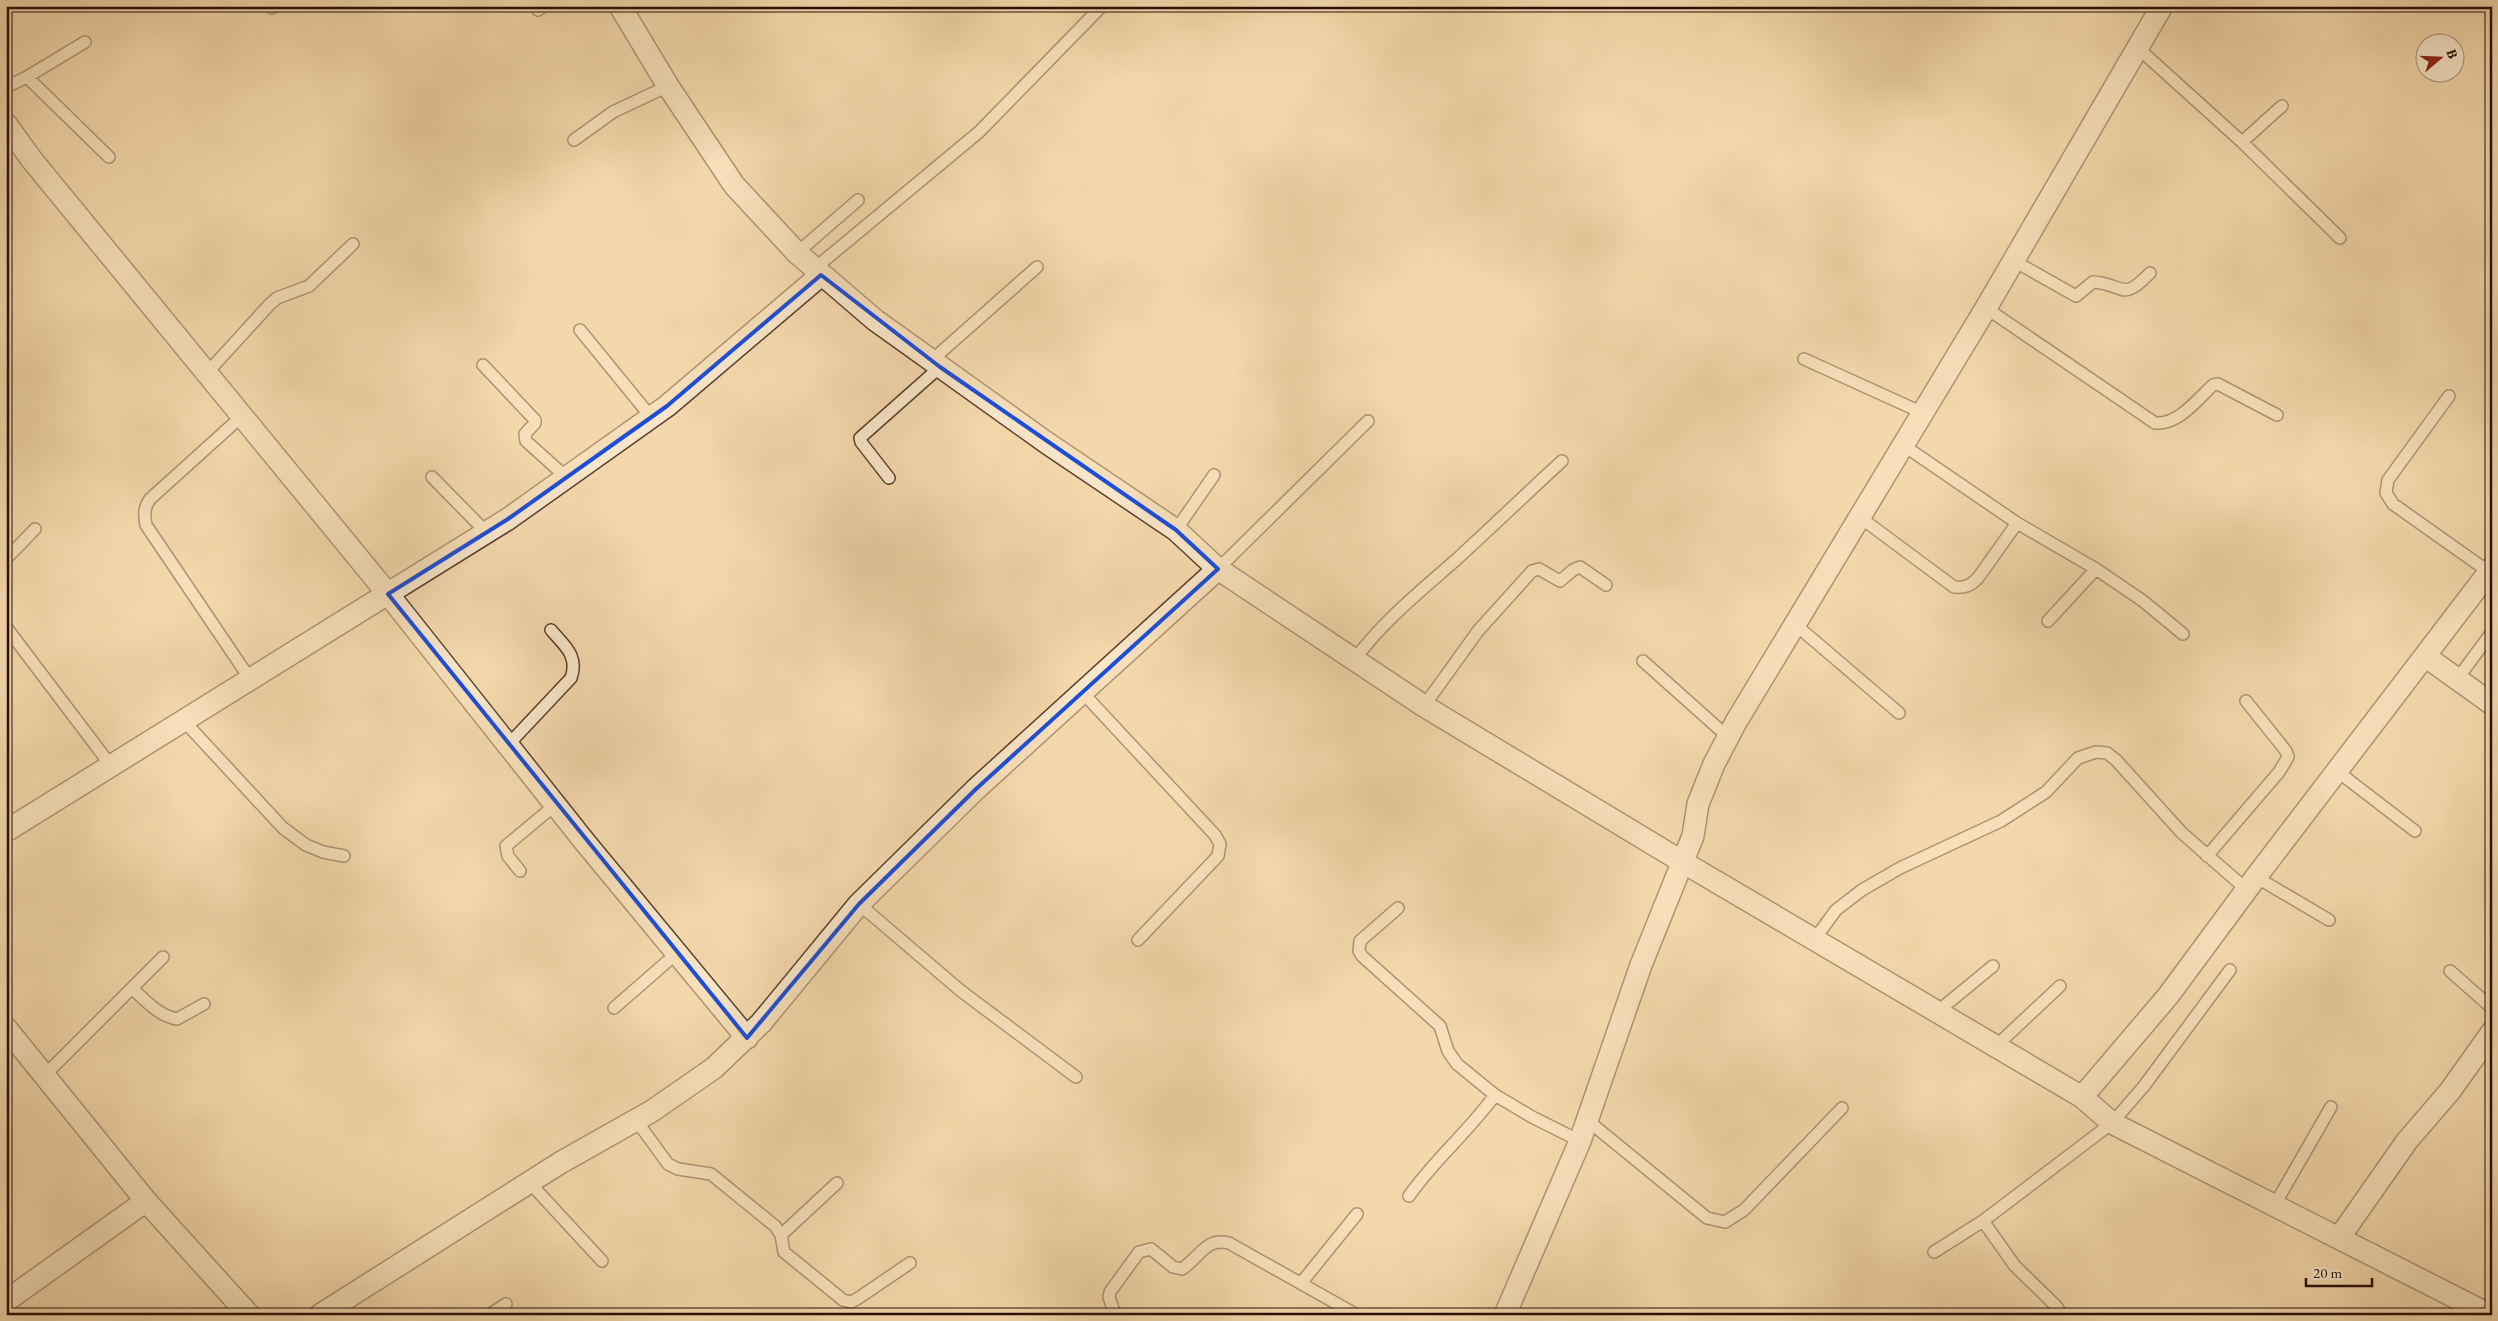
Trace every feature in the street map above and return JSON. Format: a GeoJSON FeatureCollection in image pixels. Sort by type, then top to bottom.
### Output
{"type":"FeatureCollection","features":[{"type":"Feature","properties":{"kind":"street"},"geometry":{"type":"LineString","coordinates":[[620,6],[668,86],[734,185],[817,272],[875,320],[1136,505],[1176,530],[1218,569],[1424,706],[1681,862],[1996,1046],[2097,1111],[2274,1206],[2490,1315]]}},
{"type":"Feature","properties":{"kind":"street"},"geometry":{"type":"LineString","coordinates":[[1505,1315],[1580,1141],[1641,966],[1693,836],[1698,804],[1714,764],[1728,737],[1797,626],[2014,261],[2139,49],[2162,6]]}},
{"type":"Feature","properties":{"kind":"street"},"geometry":{"type":"LineString","coordinates":[[6,124],[32,160],[388,594],[555,805],[747,1038]]}},
{"type":"Feature","properties":{"kind":"street"},"geometry":{"type":"LineString","coordinates":[[6,831],[487,533],[651,418],[716,366],[817,272]]}},
{"type":"Feature","properties":{"kind":"street"},"geometry":{"type":"LineString","coordinates":[[320,1315],[366,1284],[560,1163],[636,1120],[714,1068],[747,1038],[859,904],[976,789],[1218,569]]}},
{"type":"Feature","properties":{"kind":"street"},"geometry":{"type":"LineString","coordinates":[[2097,1111],[2168,996],[2261,885],[2428,659],[2490,570]]}},
{"type":"Feature","properties":{"kind":"street"},"geometry":{"type":"LineString","coordinates":[[2428,659],[2454,675],[2492,704]]}},
{"type":"Feature","properties":{"kind":"street"},"geometry":{"type":"LineString","coordinates":[[6,1028],[146,1201],[249,1315]]}},
{"type":"Feature","properties":{"kind":"street"},"geometry":{"type":"LineString","coordinates":[[2339,1238],[2407,1141],[2450,1091],[2492,1032]]}},
{"type":"Feature","properties":{"kind":"street"},"geometry":{"type":"LineString","coordinates":[[6,1301],[146,1201]]}},
{"type":"Feature","properties":{"kind":"lane"},"geometry":{"type":"LineString","coordinates":[[817,272],[979,132],[1102,6]]}},
{"type":"Feature","properties":{"kind":"lane"},"geometry":{"type":"LineString","coordinates":[[6,87],[27,77],[85,42]]}},
{"type":"Feature","properties":{"kind":"lane"},"geometry":{"type":"LineString","coordinates":[[2139,49],[2242,142],[2340,238]]}},
{"type":"Feature","properties":{"kind":"lane"},"geometry":{"type":"LineString","coordinates":[[27,77],[109,157]]}},
{"type":"Feature","properties":{"kind":"lane"},"geometry":{"type":"LineString","coordinates":[[574,140],[612,112],[668,86]]}},
{"type":"Feature","properties":{"kind":"lane"},"geometry":{"type":"LineString","coordinates":[[2242,142],[2282,106]]}},
{"type":"Feature","properties":{"kind":"lane"},"geometry":{"type":"LineString","coordinates":[[797,253],[858,200]]}},
{"type":"Feature","properties":{"kind":"lane"},"geometry":{"type":"LineString","coordinates":[[206,373],[270,304],[277,298],[309,286],[354,244]]}},
{"type":"Feature","properties":{"kind":"lane"},"geometry":{"type":"LineString","coordinates":[[2014,261],[2076,296],[2093,282],[2125,291],[2131,290],[2137,287],[2150,273]]}},
{"type":"Feature","properties":{"kind":"lane"},"geometry":{"type":"LineString","coordinates":[[889,478],[861,442],[860,438],[1038,266]]}},
{"type":"Feature","properties":{"kind":"lane"},"geometry":{"type":"LineString","coordinates":[[1986,308],[2155,423],[2163,424],[2173,420],[2213,385],[2218,384],[2277,415]]}},
{"type":"Feature","properties":{"kind":"lane"},"geometry":{"type":"LineString","coordinates":[[580,330],[651,418]]}},
{"type":"Feature","properties":{"kind":"lane"},"geometry":{"type":"LineString","coordinates":[[1804,359],[1923,413]]}},
{"type":"Feature","properties":{"kind":"lane"},"geometry":{"type":"LineString","coordinates":[[482,365],[535,420],[525,434],[526,441],[566,477]]}},
{"type":"Feature","properties":{"kind":"lane"},"geometry":{"type":"LineString","coordinates":[[2449,396],[2388,480],[2386,493],[2393,504],[2490,570]]}},
{"type":"Feature","properties":{"kind":"lane"},"geometry":{"type":"LineString","coordinates":[[242,416],[150,499],[144,507],[144,517],[146,525],[250,679]]}},
{"type":"Feature","properties":{"kind":"lane"},"geometry":{"type":"LineString","coordinates":[[1218,569],[1368,421]]}},
{"type":"Feature","properties":{"kind":"lane"},"geometry":{"type":"LineString","coordinates":[[1904,445],[2017,523],[2096,569],[2143,601],[2183,634]]}},
{"type":"Feature","properties":{"kind":"lane"},"geometry":{"type":"LineString","coordinates":[[1355,659],[1372,636],[1406,603],[1562,461]]}},
{"type":"Feature","properties":{"kind":"lane"},"geometry":{"type":"LineString","coordinates":[[1176,530],[1214,475]]}},
{"type":"Feature","properties":{"kind":"lane"},"geometry":{"type":"LineString","coordinates":[[432,477],[487,533]]}},
{"type":"Feature","properties":{"kind":"lane"},"geometry":{"type":"LineString","coordinates":[[1861,518],[1954,587],[1963,588],[1971,585],[1978,578],[2017,523]]}},
{"type":"Feature","properties":{"kind":"lane"},"geometry":{"type":"LineString","coordinates":[[6,559],[35,529]]}},
{"type":"Feature","properties":{"kind":"lane"},"geometry":{"type":"LineString","coordinates":[[1424,706],[1478,630],[1532,571],[1539,569],[1560,581],[1573,570],[1580,567],[1606,585]]}},
{"type":"Feature","properties":{"kind":"lane"},"geometry":{"type":"LineString","coordinates":[[2048,622],[2096,569]]}},
{"type":"Feature","properties":{"kind":"lane"},"geometry":{"type":"LineString","coordinates":[[1797,626],[1900,713]]}},
{"type":"Feature","properties":{"kind":"lane"},"geometry":{"type":"LineString","coordinates":[[6,627],[112,767]]}},
{"type":"Feature","properties":{"kind":"lane"},"geometry":{"type":"LineString","coordinates":[[508,745],[571,678],[575,667],[572,656],[551,630]]}},
{"type":"Feature","properties":{"kind":"lane"},"geometry":{"type":"LineString","coordinates":[[2454,675],[2492,632]]}},
{"type":"Feature","properties":{"kind":"lane"},"geometry":{"type":"LineString","coordinates":[[1643,661],[1728,737]]}},
{"type":"Feature","properties":{"kind":"lane"},"geometry":{"type":"LineString","coordinates":[[1083,693],[1215,835],[1220,844],[1218,856],[1138,940]]}},
{"type":"Feature","properties":{"kind":"lane"},"geometry":{"type":"LineString","coordinates":[[2207,856],[2279,772],[2288,757],[2286,751],[2246,701]]}},
{"type":"Feature","properties":{"kind":"lane"},"geometry":{"type":"LineString","coordinates":[[184,721],[283,828],[306,845],[323,852],[344,856]]}},
{"type":"Feature","properties":{"kind":"lane"},"geometry":{"type":"LineString","coordinates":[[1814,940],[1836,910],[1862,890],[1900,868],[2001,821],[2046,792],[2078,758],[2087,753],[2107,753],[2116,760],[2160,810],[2207,856],[2328,920]]}},
{"type":"Feature","properties":{"kind":"lane"},"geometry":{"type":"LineString","coordinates":[[2342,775],[2415,831]]}},
{"type":"Feature","properties":{"kind":"lane"},"geometry":{"type":"LineString","coordinates":[[520,871],[508,856],[506,846],[555,805]]}},
{"type":"Feature","properties":{"kind":"lane"},"geometry":{"type":"LineString","coordinates":[[859,904],[961,991],[1076,1077]]}},
{"type":"Feature","properties":{"kind":"lane"},"geometry":{"type":"LineString","coordinates":[[1398,908],[1360,941],[1359,951],[1396,988],[1440,1026],[1453,1058],[1495,1095],[1532,1117],[1580,1141]]}},
{"type":"Feature","properties":{"kind":"lane"},"geometry":{"type":"LineString","coordinates":[[614,1008],[677,953]]}},
{"type":"Feature","properties":{"kind":"lane"},"geometry":{"type":"LineString","coordinates":[[45,1075],[163,957]]}},
{"type":"Feature","properties":{"kind":"lane"},"geometry":{"type":"LineString","coordinates":[[1937,1012],[1993,966]]}},
{"type":"Feature","properties":{"kind":"lane"},"geometry":{"type":"LineString","coordinates":[[1934,1252],[1983,1221],[2097,1111],[2144,1086],[2230,970]]}},
{"type":"Feature","properties":{"kind":"lane"},"geometry":{"type":"LineString","coordinates":[[2450,971],[2492,1008]]}},
{"type":"Feature","properties":{"kind":"lane"},"geometry":{"type":"LineString","coordinates":[[1996,1046],[2060,986]]}},
{"type":"Feature","properties":{"kind":"lane"},"geometry":{"type":"LineString","coordinates":[[132,988],[162,1014],[171,1018],[177,1019],[204,1004]]}},
{"type":"Feature","properties":{"kind":"lane"},"geometry":{"type":"LineString","coordinates":[[1408,1196],[1428,1171],[1477,1119],[1495,1095]]}},
{"type":"Feature","properties":{"kind":"lane"},"geometry":{"type":"LineString","coordinates":[[2274,1206],[2331,1107]]}},
{"type":"Feature","properties":{"kind":"lane"},"geometry":{"type":"LineString","coordinates":[[1587,1120],[1707,1218],[1725,1222],[1744,1210],[1842,1108]]}},
{"type":"Feature","properties":{"kind":"lane"},"geometry":{"type":"LineString","coordinates":[[636,1120],[668,1164],[684,1171],[706,1171],[711,1174],[775,1226],[781,1235],[784,1252],[830,1290],[848,1302],[857,1299],[910,1263]]}},
{"type":"Feature","properties":{"kind":"lane"},"geometry":{"type":"LineString","coordinates":[[530,1183],[602,1261]]}},
{"type":"Feature","properties":{"kind":"lane"},"geometry":{"type":"LineString","coordinates":[[781,1235],[837,1183]]}},
{"type":"Feature","properties":{"kind":"lane"},"geometry":{"type":"LineString","coordinates":[[1302,1282],[1357,1214]]}},
{"type":"Feature","properties":{"kind":"lane"},"geometry":{"type":"LineString","coordinates":[[1983,1221],[2015,1266],[2056,1306],[2062,1315]]}},
{"type":"Feature","properties":{"kind":"lane"},"geometry":{"type":"LineString","coordinates":[[1115,1315],[1109,1297],[1110,1292],[1139,1252],[1147,1248],[1178,1269],[1187,1266],[1214,1241],[1222,1241],[1302,1282],[1357,1315]]}},
{"type":"Feature","properties":{"kind":"lane"},"geometry":{"type":"LineString","coordinates":[[489,1315],[506,1304]]}},
{"type":"Feature","properties":{"kind":"highlighted area"},"geometry":{"type":"Polygon","coordinates":[[[821,275],[940,367],[1176,530],[1218,569],[976,789],[859,904],[747,1038],[388,594],[508,519],[667,406],[821,275]]]}}]}
